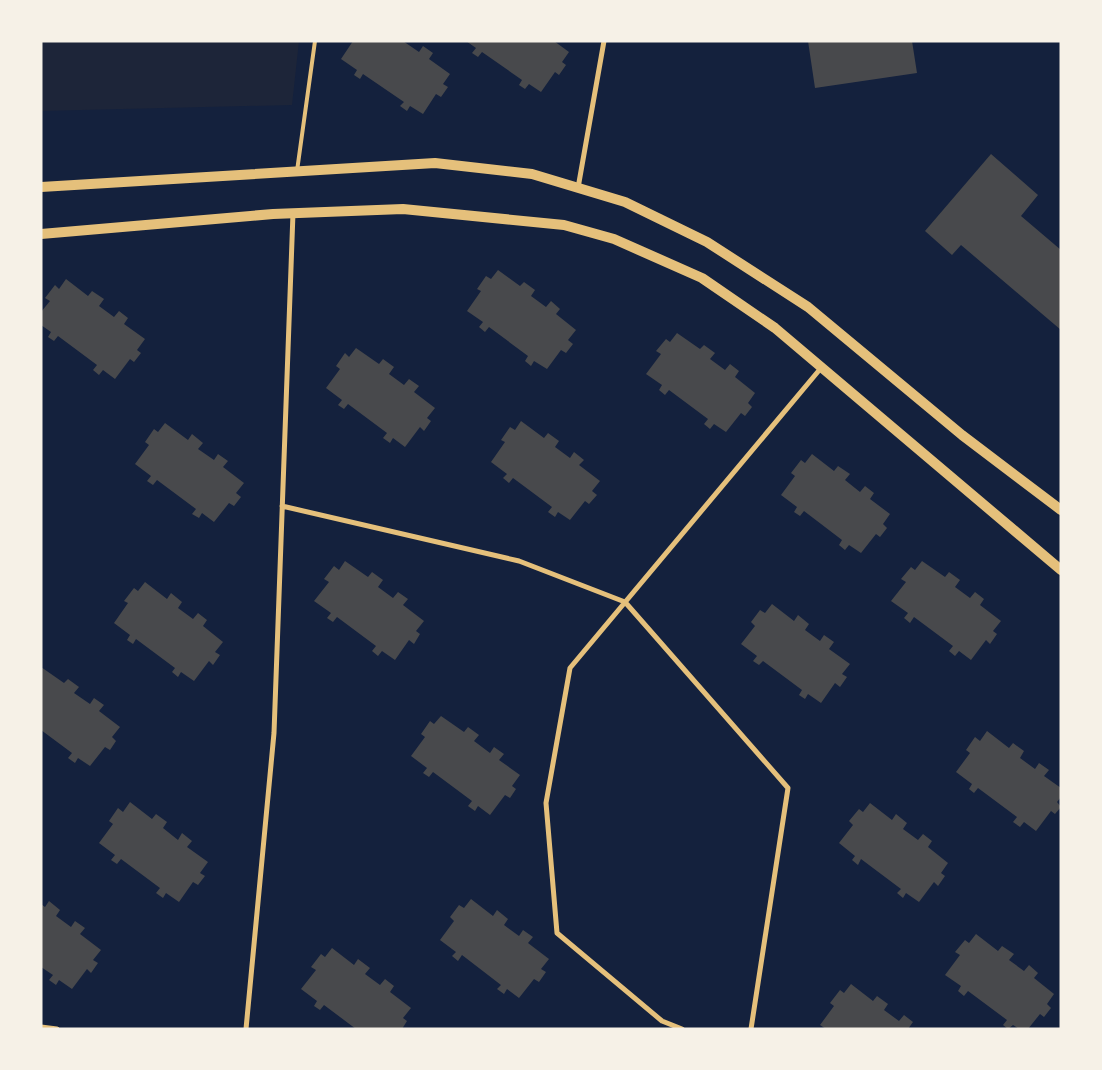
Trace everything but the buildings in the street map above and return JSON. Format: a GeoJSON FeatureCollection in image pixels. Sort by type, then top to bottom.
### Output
{"type":"FeatureCollection","features":[{"type":"Feature","properties":{"kind":"main road"},"geometry":{"type":"LineString","coordinates":[[41,187],[435,163],[532,174],[625,202],[707,242],[808,308],[962,435],[1061,510]]}},
{"type":"Feature","properties":{"kind":"main road"},"geometry":{"type":"LineString","coordinates":[[41,234],[293,213],[403,209],[564,225],[614,239],[702,278],[775,328],[1060,570]]}},
{"type":"Feature","properties":{"kind":"street"},"geometry":{"type":"LineString","coordinates":[[578,188],[604,41]]}},
{"type":"Feature","properties":{"kind":"street"},"geometry":{"type":"LineString","coordinates":[[246,1029],[274,733],[293,213]]}},
{"type":"Feature","properties":{"kind":"street"},"geometry":{"type":"LineString","coordinates":[[682,1029],[662,1021],[557,933],[546,803],[570,668],[821,368]]}},
{"type":"Feature","properties":{"kind":"street"},"geometry":{"type":"LineString","coordinates":[[282,506],[520,561],[625,602],[788,788],[751,1029]]}},
{"type":"Feature","properties":{"kind":"street"},"geometry":{"type":"LineString","coordinates":[[41,1027],[57,1029]]}},
{"type":"Feature","properties":{"kind":"lane"},"geometry":{"type":"LineString","coordinates":[[297,171],[315,41]]}},
{"type":"Feature","properties":{"kind":"shaded area"},"geometry":{"type":"Polygon","coordinates":[[[41,41],[299,41],[292,105],[41,111],[41,41]]]}}]}
